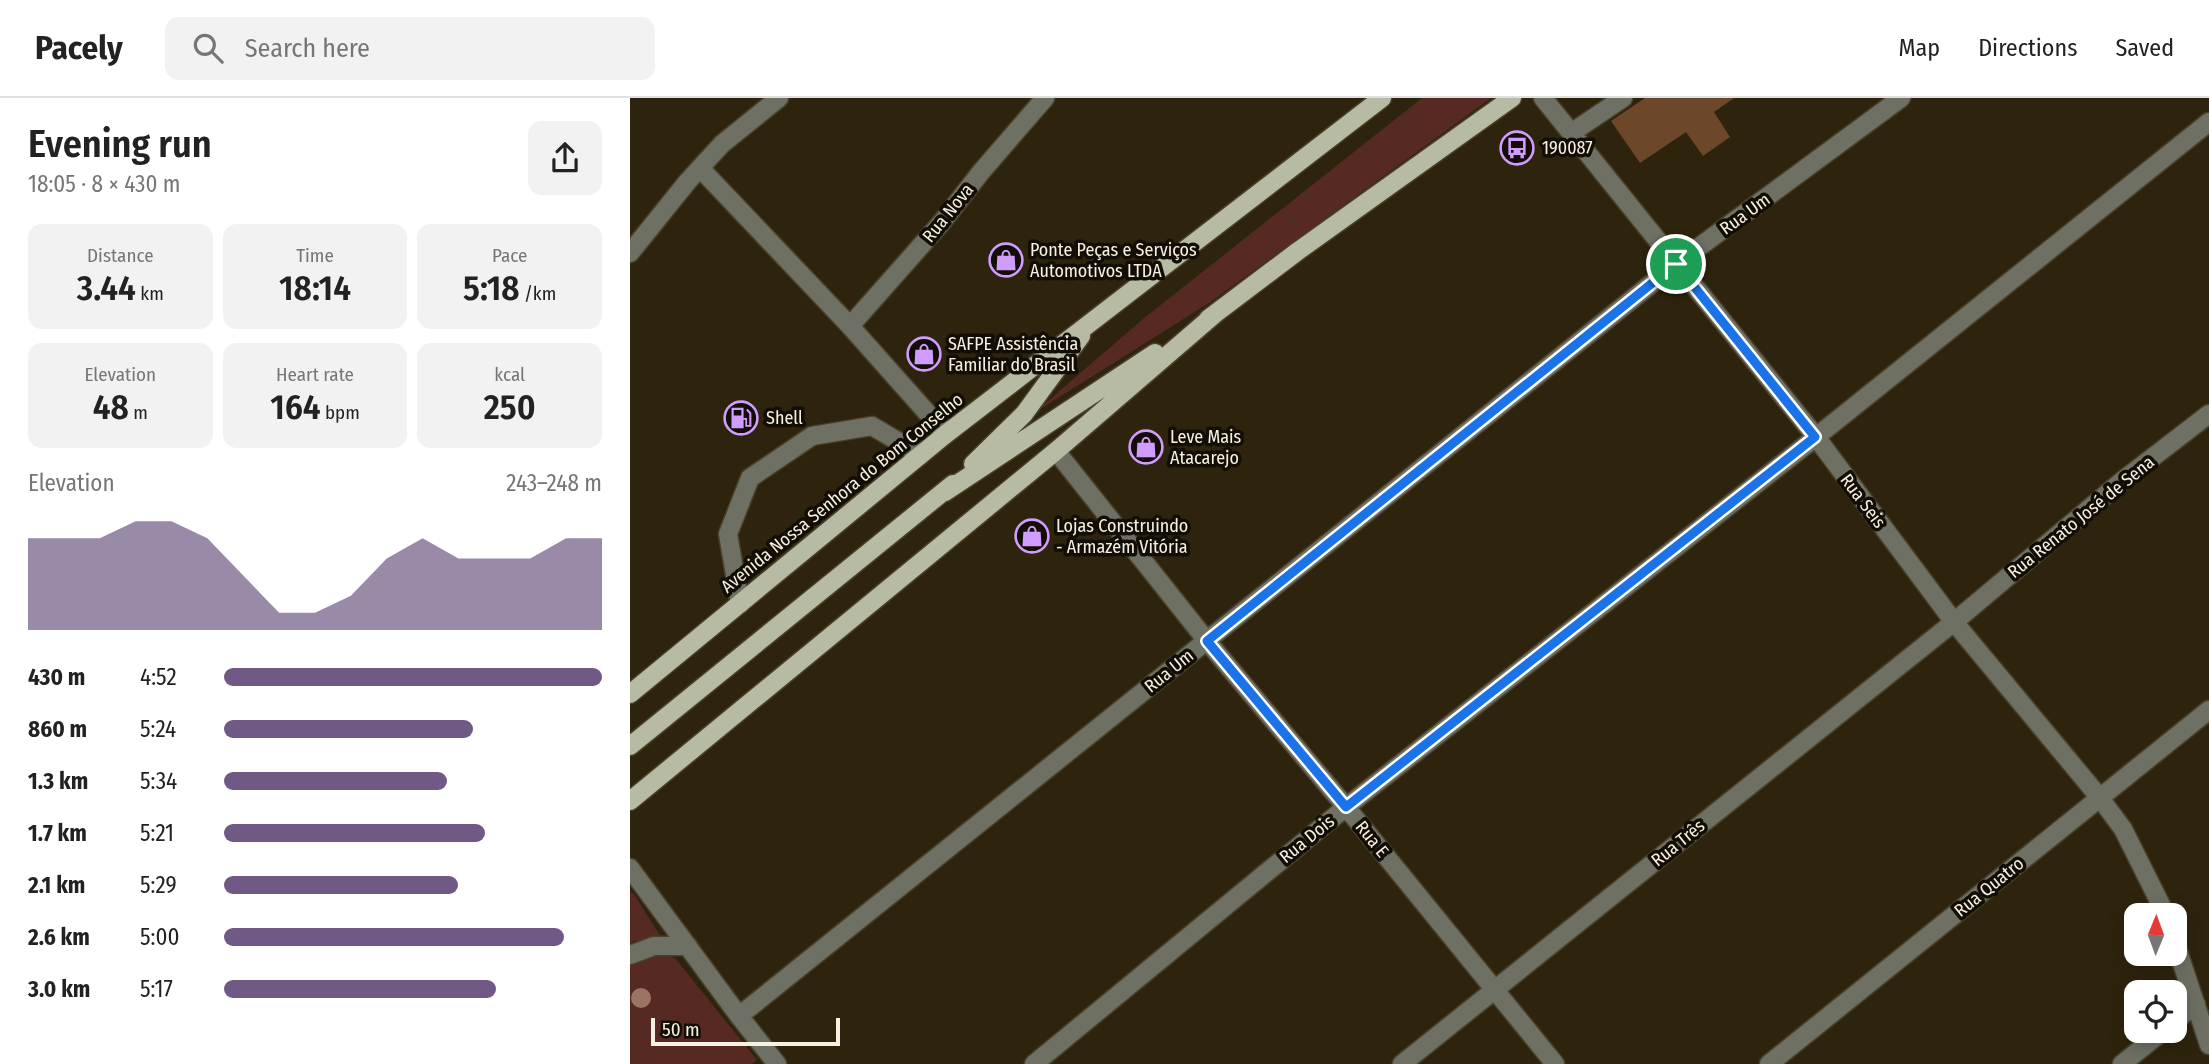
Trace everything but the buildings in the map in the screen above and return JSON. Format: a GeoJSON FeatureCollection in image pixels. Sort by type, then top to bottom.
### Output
{"type":"FeatureCollection","features":[{"type":"Feature","properties":{"kind":"main road","name":"Avenida Nossa Senhora do Bom Conselho"},"geometry":{"type":"LineString","coordinates":[[630,694],[946,434],[1382,98]]}},
{"type":"Feature","properties":{"kind":"main road"},"geometry":{"type":"LineString","coordinates":[[630,801],[1056,451],[1215,314],[1298,251],[1512,98]]}},
{"type":"Feature","properties":{"kind":"main road"},"geometry":{"type":"LineString","coordinates":[[630,747],[945,492],[1215,314]]}},
{"type":"Feature","properties":{"kind":"main road"},"geometry":{"type":"LineString","coordinates":[[945,492],[1024,414],[1094,319]]}},
{"type":"Feature","properties":{"kind":"street"},"geometry":{"type":"LineString","coordinates":[[630,253],[722,144],[779,98]]}},
{"type":"Feature","properties":{"kind":"street","name":"Rua Nova"},"geometry":{"type":"LineString","coordinates":[[850,326],[942,222],[1045,98]]}},
{"type":"Feature","properties":{"kind":"street","name":"Rua Seis"},"geometry":{"type":"LineString","coordinates":[[1543,98],[1815,437],[1954,622],[2100,798],[2123,829],[2160,903]]}},
{"type":"Feature","properties":{"kind":"street"},"geometry":{"type":"LineString","coordinates":[[1572,133],[1623,98]]}},
{"type":"Feature","properties":{"kind":"street","name":"Rua Um"},"geometry":{"type":"LineString","coordinates":[[739,1016],[1676,264],[1901,98]]}},
{"type":"Feature","properties":{"kind":"street","name":"Rua Dois"},"geometry":{"type":"LineString","coordinates":[[1034,1064],[1346,807],[2209,122]]}},
{"type":"Feature","properties":{"kind":"street"},"geometry":{"type":"LineString","coordinates":[[700,168],[850,326],[946,434]]}},
{"type":"Feature","properties":{"kind":"street","name":"Rua Renato José de Sena"},"geometry":{"type":"LineString","coordinates":[[1954,622],[2122,481],[2209,414]]}},
{"type":"Feature","properties":{"kind":"street"},"geometry":{"type":"LineString","coordinates":[[740,604],[728,534],[750,478],[812,436],[872,426],[922,455]]}},
{"type":"Feature","properties":{"kind":"street","name":"Rua E"},"geometry":{"type":"LineString","coordinates":[[1056,451],[1207,641],[1555,1064]]}},
{"type":"Feature","properties":{"kind":"street","name":"Rua Três"},"geometry":{"type":"LineString","coordinates":[[1402,1064],[1954,622]]}},
{"type":"Feature","properties":{"kind":"street","name":"Rua Quatro"},"geometry":{"type":"LineString","coordinates":[[1769,1064],[2209,709]]}},
{"type":"Feature","properties":{"kind":"street"},"geometry":{"type":"LineString","coordinates":[[630,869],[777,1064]]}},
{"type":"Feature","properties":{"kind":"street"},"geometry":{"type":"LineString","coordinates":[[630,955],[654,946],[688,946]]}},
{"type":"Feature","properties":{"kind":"street"},"geometry":{"type":"LineString","coordinates":[[2183,966],[2209,1045]]}},
{"type":"Feature","properties":{"kind":"street"},"geometry":{"type":"LineString","coordinates":[[2187,1011],[2196,1004]]}},
{"type":"Feature","properties":{"kind":"street"},"geometry":{"type":"LineString","coordinates":[[2122,1064],[2148,1043]]}},
{"type":"Feature","properties":{"kind":"shaded area"},"geometry":{"type":"Polygon","coordinates":[[[1422,98],[1491,98],[1209,303],[1034,413],[1143,319],[1422,98]]]}},
{"type":"Feature","properties":{"kind":"shaded area"},"geometry":{"type":"Polygon","coordinates":[[[630,892],[634,894],[664,942],[630,943],[630,892]]]}},
{"type":"Feature","properties":{"kind":"shaded area"},"geometry":{"type":"Polygon","coordinates":[[[651,954],[675,958],[757,1060],[752,1064],[630,1064],[630,961],[651,954]]]}},
{"type":"Feature","properties":{"kind":"place","name":"190087"},"geometry":{"type":"Point","coordinates":[1517,148]}},
{"type":"Feature","properties":{"kind":"place","name":"Ponte Peças e Serviços Automotivos LTDA"},"geometry":{"type":"Point","coordinates":[1006,260]}},
{"type":"Feature","properties":{"kind":"place","name":"SAFPE Assistência Familiar do Brasil"},"geometry":{"type":"Point","coordinates":[924,354]}},
{"type":"Feature","properties":{"kind":"place","name":"Shell"},"geometry":{"type":"Point","coordinates":[741,418]}},
{"type":"Feature","properties":{"kind":"place","name":"Leve Mais Atacarejo"},"geometry":{"type":"Point","coordinates":[1146,447]}},
{"type":"Feature","properties":{"kind":"place","name":"Lojas Construindo - Armazém Vitória"},"geometry":{"type":"Point","coordinates":[1032,536]}},
{"type":"Feature","properties":{"kind":"route"},"geometry":{"type":"LineString","coordinates":[[1676,264],[1815,437],[1346,807],[1207,641],[1676,264]]}}]}
